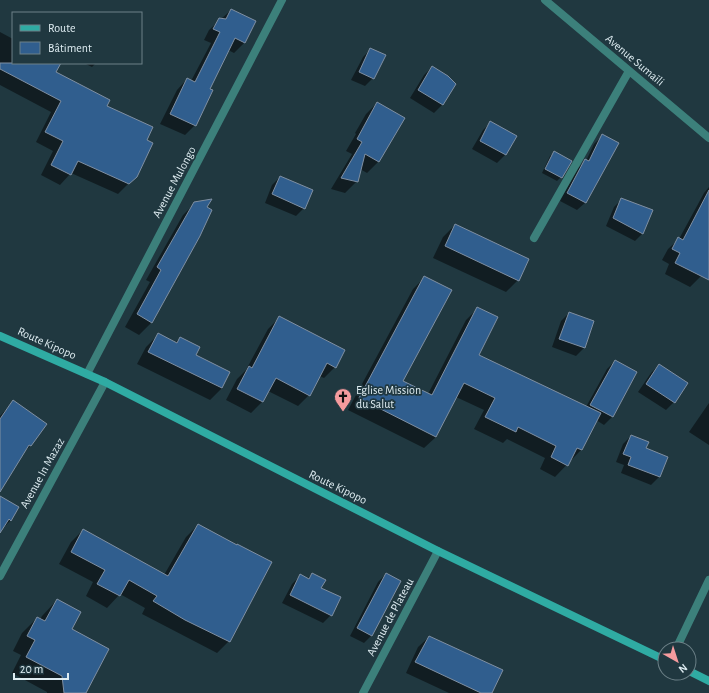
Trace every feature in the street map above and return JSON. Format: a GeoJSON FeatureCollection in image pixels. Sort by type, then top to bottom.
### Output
{"type":"FeatureCollection","features":[{"type":"Feature","properties":{"kind":"main road","name":"Route Kipopo"},"geometry":{"type":"LineString","coordinates":[[0,336],[105,382],[438,551],[657,656]]}},
{"type":"Feature","properties":{"kind":"main road"},"geometry":{"type":"LineString","coordinates":[[697,675],[709,681]]}},
{"type":"Feature","properties":{"kind":"street","name":"Avenue Mulongo"},"geometry":{"type":"LineString","coordinates":[[87,374],[282,0]]}},
{"type":"Feature","properties":{"kind":"street","name":"Avenue Sumaïli"},"geometry":{"type":"LineString","coordinates":[[545,0],[709,138]]}},
{"type":"Feature","properties":{"kind":"street"},"geometry":{"type":"LineString","coordinates":[[534,238],[629,71]]}},
{"type":"Feature","properties":{"kind":"street","name":"Avenue In Mazaz"},"geometry":{"type":"LineString","coordinates":[[0,576],[105,382]]}},
{"type":"Feature","properties":{"kind":"street","name":"Avenue de Plateau"},"geometry":{"type":"LineString","coordinates":[[363,693],[438,551]]}},
{"type":"Feature","properties":{"kind":"street"},"geometry":{"type":"LineString","coordinates":[[680,641],[709,580]]}},
{"type":"Feature","properties":{"kind":"building"},"geometry":{"type":"Polygon","coordinates":[[[231,9],[256,21],[245,43],[235,38],[210,89],[213,90],[196,126],[170,114],[187,78],[195,82],[220,32],[213,29],[219,18],[226,19],[231,9]]]}},
{"type":"Feature","properties":{"kind":"building"},"geometry":{"type":"Polygon","coordinates":[[[370,48],[386,55],[374,79],[359,72],[370,48]]]}},
{"type":"Feature","properties":{"kind":"building"},"geometry":{"type":"Polygon","coordinates":[[[0,63],[60,64],[56,72],[110,100],[107,106],[153,127],[147,140],[153,143],[137,177],[129,184],[78,161],[71,175],[51,165],[63,141],[45,132],[61,101],[0,69],[0,63]]]}},
{"type":"Feature","properties":{"kind":"building"},"geometry":{"type":"Polygon","coordinates":[[[432,66],[448,76],[456,84],[443,105],[418,90],[432,66]]]}},
{"type":"Feature","properties":{"kind":"building"},"geometry":{"type":"Polygon","coordinates":[[[377,102],[405,118],[379,162],[365,154],[358,182],[341,178],[362,142],[357,139],[377,102]]]}},
{"type":"Feature","properties":{"kind":"building"},"geometry":{"type":"Polygon","coordinates":[[[490,121],[517,136],[506,155],[480,141],[490,121]]]}},
{"type":"Feature","properties":{"kind":"building"},"geometry":{"type":"Polygon","coordinates":[[[602,134],[619,143],[586,203],[567,193],[585,159],[589,161],[602,134]]]}},
{"type":"Feature","properties":{"kind":"building"},"geometry":{"type":"Polygon","coordinates":[[[554,151],[572,161],[562,178],[545,169],[554,151]]]}},
{"type":"Feature","properties":{"kind":"building"},"geometry":{"type":"Polygon","coordinates":[[[280,176],[313,190],[305,209],[272,194],[280,176]]]}},
{"type":"Feature","properties":{"kind":"building"},"geometry":{"type":"Polygon","coordinates":[[[709,190],[709,280],[675,263],[680,253],[672,249],[678,237],[683,240],[709,190]]]}},
{"type":"Feature","properties":{"kind":"building"},"geometry":{"type":"Polygon","coordinates":[[[621,198],[653,210],[643,234],[613,218],[621,198]]]}},
{"type":"Feature","properties":{"kind":"building"},"geometry":{"type":"Polygon","coordinates":[[[212,199],[207,207],[212,210],[200,236],[152,323],[137,314],[161,270],[157,267],[194,202],[212,199]]]}},
{"type":"Feature","properties":{"kind":"building"},"geometry":{"type":"Polygon","coordinates":[[[455,224],[529,259],[519,281],[445,246],[455,224]]]}},
{"type":"Feature","properties":{"kind":"building"},"geometry":{"type":"Polygon","coordinates":[[[424,276],[452,290],[403,381],[432,395],[477,307],[498,317],[479,355],[601,413],[582,450],[577,448],[568,466],[551,457],[556,446],[518,427],[516,432],[485,417],[495,398],[464,383],[436,437],[359,398],[424,276]]]}},
{"type":"Feature","properties":{"kind":"building"},"geometry":{"type":"Polygon","coordinates":[[[569,312],[594,321],[585,348],[559,339],[569,312]]]}},
{"type":"Feature","properties":{"kind":"building"},"geometry":{"type":"Polygon","coordinates":[[[279,316],[345,350],[336,368],[327,363],[310,396],[276,378],[263,402],[237,389],[249,366],[252,368],[279,316]]]}},
{"type":"Feature","properties":{"kind":"building"},"geometry":{"type":"Polygon","coordinates":[[[158,333],[177,343],[180,337],[200,347],[196,355],[230,372],[222,388],[148,352],[158,333]]]}},
{"type":"Feature","properties":{"kind":"building"},"geometry":{"type":"Polygon","coordinates":[[[615,360],[637,372],[613,417],[590,405],[615,360]]]}},
{"type":"Feature","properties":{"kind":"building"},"geometry":{"type":"Polygon","coordinates":[[[659,364],[688,383],[675,403],[646,384],[659,364]]]}},
{"type":"Feature","properties":{"kind":"building"},"geometry":{"type":"Polygon","coordinates":[[[13,400],[47,424],[31,446],[29,445],[0,492],[0,419],[13,400]]]}},
{"type":"Feature","properties":{"kind":"building"},"geometry":{"type":"Polygon","coordinates":[[[631,435],[649,442],[646,448],[668,457],[660,477],[628,465],[631,457],[623,454],[631,435]]]}},
{"type":"Feature","properties":{"kind":"building"},"geometry":{"type":"Polygon","coordinates":[[[0,496],[19,507],[11,521],[9,519],[0,533],[0,496]]]}},
{"type":"Feature","properties":{"kind":"building"},"geometry":{"type":"Polygon","coordinates":[[[198,524],[272,562],[230,642],[185,620],[153,601],[157,596],[129,580],[120,596],[97,584],[105,570],[71,552],[83,529],[168,576],[198,524]]]}},
{"type":"Feature","properties":{"kind":"building"},"geometry":{"type":"Polygon","coordinates":[[[312,573],[326,580],[321,588],[341,597],[332,616],[290,595],[300,574],[309,579],[312,573]]]}},
{"type":"Feature","properties":{"kind":"building"},"geometry":{"type":"Polygon","coordinates":[[[386,573],[401,581],[372,636],[357,628],[386,573]]]}},
{"type":"Feature","properties":{"kind":"building"},"geometry":{"type":"Polygon","coordinates":[[[57,599],[81,612],[72,629],[109,649],[86,693],[64,693],[62,676],[26,657],[35,640],[27,636],[37,617],[45,621],[57,599]]]}},
{"type":"Feature","properties":{"kind":"building"},"geometry":{"type":"Polygon","coordinates":[[[429,636],[503,670],[492,693],[481,693],[415,662],[429,636]]]}},
{"type":"Feature","properties":{"kind":"place","name":"Eglise Mission du Salut"},"geometry":{"type":"Point","coordinates":[343,412]}}]}
